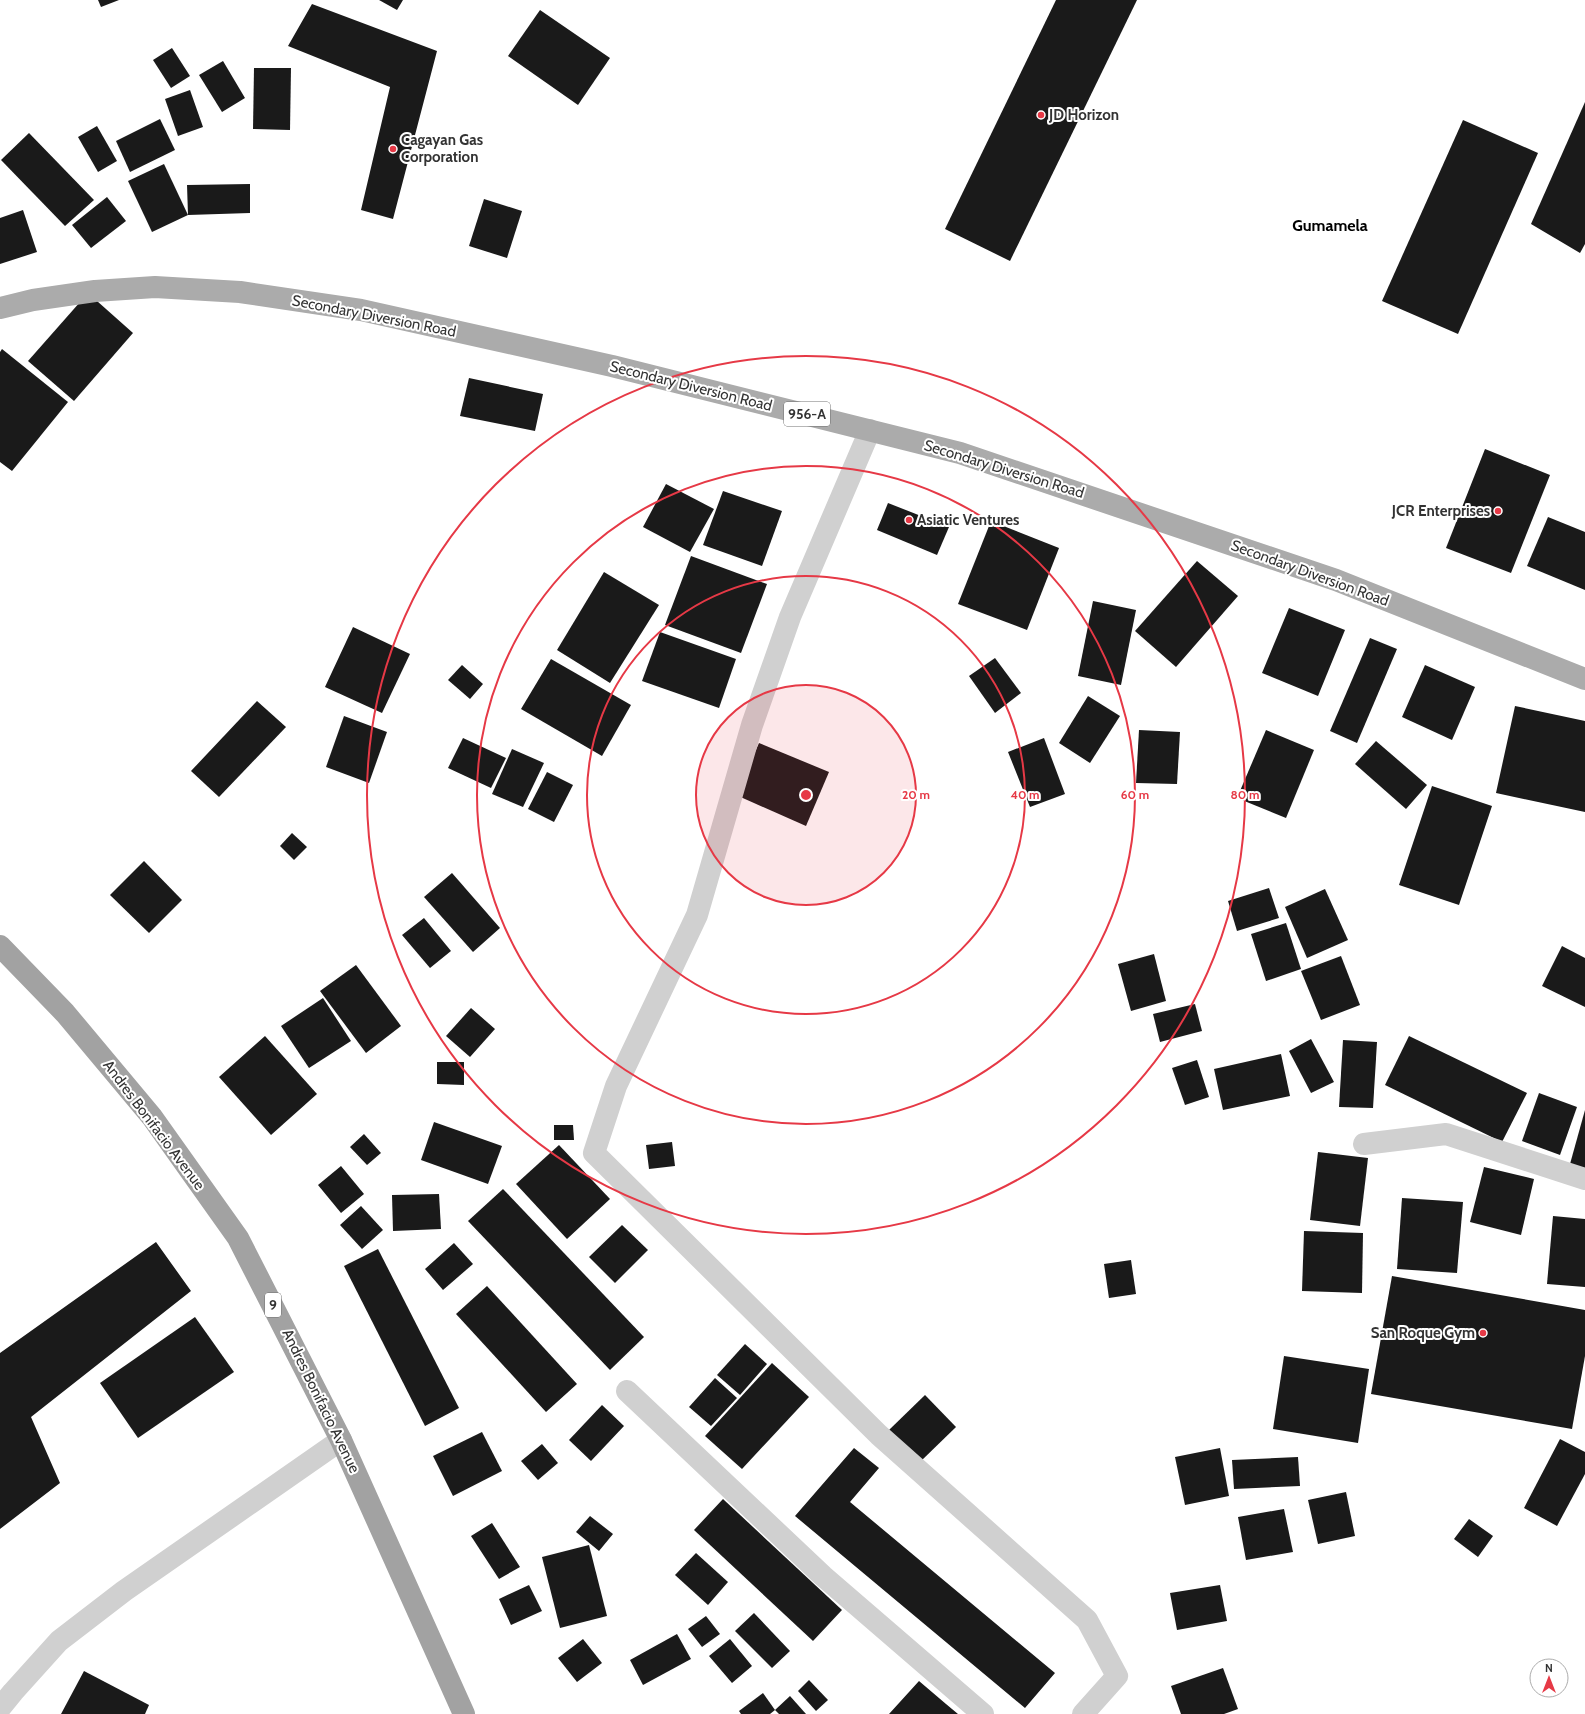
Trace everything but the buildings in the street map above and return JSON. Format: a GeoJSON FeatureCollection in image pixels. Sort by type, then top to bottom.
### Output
{"type":"FeatureCollection","features":[{"type":"Feature","properties":{"kind":"highway","name":"Andres Bonifacio Avenue"},"geometry":{"type":"LineString","coordinates":[[0,946],[65,1013],[152,1117],[238,1238],[341,1440],[464,1714]]}},
{"type":"Feature","properties":{"kind":"main road","name":"Secondary Diversion Road"},"geometry":{"type":"LineString","coordinates":[[0,308],[32,300],[95,290],[155,287],[240,292],[361,310],[612,366],[960,452],[1336,580],[1585,679]]}},
{"type":"Feature","properties":{"kind":"street"},"geometry":{"type":"LineString","coordinates":[[870,430],[790,617],[757,711],[697,915],[616,1086],[594,1153],[879,1436],[1087,1620],[1117,1676],[1083,1714]]}},
{"type":"Feature","properties":{"kind":"street"},"geometry":{"type":"LineString","coordinates":[[1364,1144],[1446,1134],[1585,1179]]}},
{"type":"Feature","properties":{"kind":"street"},"geometry":{"type":"LineString","coordinates":[[627,1391],[823,1576],[983,1714]]}},
{"type":"Feature","properties":{"kind":"street"},"geometry":{"type":"LineString","coordinates":[[0,1708],[59,1641],[130,1587],[341,1440]]}},
{"type":"Feature","properties":{"kind":"place","name":"JD Horizon"},"geometry":{"type":"Point","coordinates":[1041,115]}},
{"type":"Feature","properties":{"kind":"place","name":"Cagayan Gas Corporation"},"geometry":{"type":"Point","coordinates":[393,149]}},
{"type":"Feature","properties":{"kind":"place","name":"JCR Enterprises"},"geometry":{"type":"Point","coordinates":[1498,511]}},
{"type":"Feature","properties":{"kind":"place","name":"Asiatic Ventures"},"geometry":{"type":"Point","coordinates":[909,520]}},
{"type":"Feature","properties":{"kind":"place","name":"San Roque Gym"},"geometry":{"type":"Point","coordinates":[1483,1333]}},
{"type":"Feature","properties":{"kind":"district","name":"Gumamela"},"geometry":{"type":"Point","coordinates":[1330,225]}}]}
